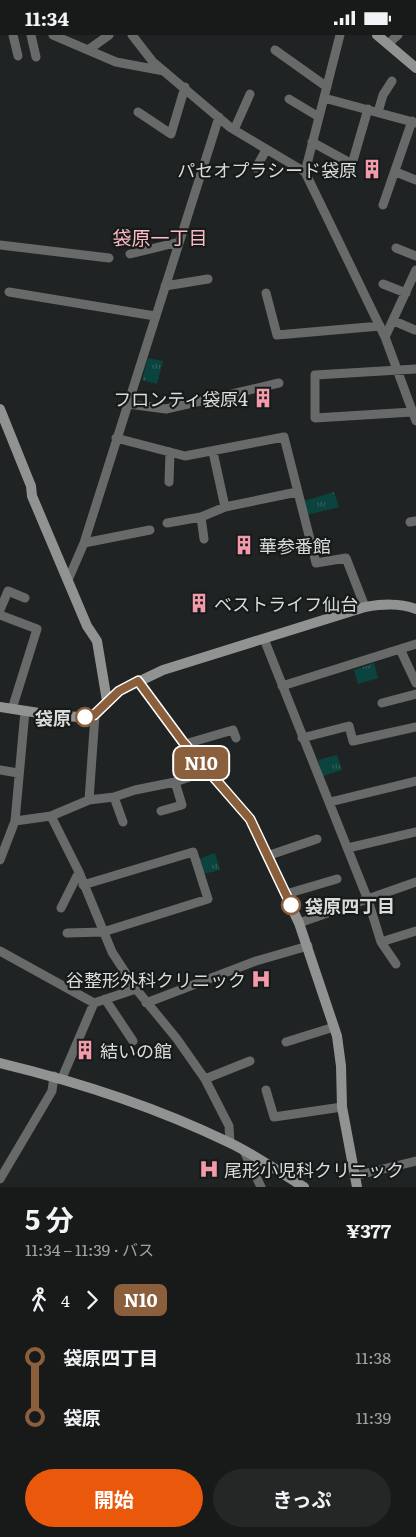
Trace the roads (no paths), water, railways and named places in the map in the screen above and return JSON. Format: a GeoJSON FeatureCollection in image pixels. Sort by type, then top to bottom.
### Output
{"type":"FeatureCollection","features":[{"type":"Feature","properties":{"kind":"street"},"geometry":{"type":"LineString","coordinates":[[13,35],[18,56]]}},
{"type":"Feature","properties":{"kind":"street"},"geometry":{"type":"LineString","coordinates":[[31,35],[36,57]]}},
{"type":"Feature","properties":{"kind":"street"},"geometry":{"type":"LineString","coordinates":[[54,35],[116,63],[164,71]]}},
{"type":"Feature","properties":{"kind":"street"},"geometry":{"type":"LineString","coordinates":[[88,50],[108,35]]}},
{"type":"Feature","properties":{"kind":"street"},"geometry":{"type":"LineString","coordinates":[[132,35],[153,62],[234,130],[304,172],[385,337],[416,421]]}},
{"type":"Feature","properties":{"kind":"street"},"geometry":{"type":"LineString","coordinates":[[304,172],[340,35]]}},
{"type":"Feature","properties":{"kind":"street"},"geometry":{"type":"LineString","coordinates":[[377,35],[416,68]]}},
{"type":"Feature","properties":{"kind":"street"},"geometry":{"type":"LineString","coordinates":[[388,44],[398,35]]}},
{"type":"Feature","properties":{"kind":"street"},"geometry":{"type":"LineString","coordinates":[[276,50],[327,87]]}},
{"type":"Feature","properties":{"kind":"street"},"geometry":{"type":"LineString","coordinates":[[378,112],[383,95],[392,81]]}},
{"type":"Feature","properties":{"kind":"street"},"geometry":{"type":"LineString","coordinates":[[138,112],[171,134],[185,87]]}},
{"type":"Feature","properties":{"kind":"street"},"geometry":{"type":"LineString","coordinates":[[234,130],[250,94]]}},
{"type":"Feature","properties":{"kind":"street"},"geometry":{"type":"LineString","coordinates":[[324,98],[414,122],[383,205]]}},
{"type":"Feature","properties":{"kind":"street"},"geometry":{"type":"LineString","coordinates":[[289,99],[319,117]]}},
{"type":"Feature","properties":{"kind":"street"},"geometry":{"type":"LineString","coordinates":[[312,141],[352,164],[368,109]]}},
{"type":"Feature","properties":{"kind":"street"},"geometry":{"type":"LineString","coordinates":[[68,580],[84,543],[219,117]]}},
{"type":"Feature","properties":{"kind":"street"},"geometry":{"type":"LineString","coordinates":[[256,168],[266,150]]}},
{"type":"Feature","properties":{"kind":"street"},"geometry":{"type":"LineString","coordinates":[[396,172],[416,180]]}},
{"type":"Feature","properties":{"kind":"street"},"geometry":{"type":"LineString","coordinates":[[130,254],[179,242]]}},
{"type":"Feature","properties":{"kind":"street"},"geometry":{"type":"LineString","coordinates":[[0,245],[109,258]]}},
{"type":"Feature","properties":{"kind":"street"},"geometry":{"type":"LineString","coordinates":[[396,248],[416,256]]}},
{"type":"Feature","properties":{"kind":"street"},"geometry":{"type":"LineString","coordinates":[[385,337],[416,270]]}},
{"type":"Feature","properties":{"kind":"street"},"geometry":{"type":"LineString","coordinates":[[165,286],[208,279]]}},
{"type":"Feature","properties":{"kind":"street"},"geometry":{"type":"LineString","coordinates":[[383,284],[406,293]]}},
{"type":"Feature","properties":{"kind":"street"},"geometry":{"type":"LineString","coordinates":[[9,292],[155,316]]}},
{"type":"Feature","properties":{"kind":"street"},"geometry":{"type":"LineString","coordinates":[[266,293],[277,335],[380,326]]}},
{"type":"Feature","properties":{"kind":"street"},"geometry":{"type":"LineString","coordinates":[[394,321],[415,329]]}},
{"type":"Feature","properties":{"kind":"street"},"geometry":{"type":"LineString","coordinates":[[412,412],[316,418],[315,375],[416,369]]}},
{"type":"Feature","properties":{"kind":"street"},"geometry":{"type":"LineString","coordinates":[[128,403],[166,409],[279,383]]}},
{"type":"Feature","properties":{"kind":"street"},"geometry":{"type":"LineString","coordinates":[[0,409],[31,486],[32,496],[87,626],[97,641],[106,701]]}},
{"type":"Feature","properties":{"kind":"street"},"geometry":{"type":"LineString","coordinates":[[116,438],[185,457],[284,437],[316,563],[346,558],[365,607]]}},
{"type":"Feature","properties":{"kind":"street"},"geometry":{"type":"LineString","coordinates":[[169,482],[170,452]]}},
{"type":"Feature","properties":{"kind":"street"},"geometry":{"type":"LineString","coordinates":[[212,453],[225,507]]}},
{"type":"Feature","properties":{"kind":"street"},"geometry":{"type":"LineString","coordinates":[[167,523],[201,517],[225,507],[297,492]]}},
{"type":"Feature","properties":{"kind":"street"},"geometry":{"type":"LineString","coordinates":[[201,517],[204,539]]}},
{"type":"Feature","properties":{"kind":"street"},"geometry":{"type":"LineString","coordinates":[[84,543],[150,531]]}},
{"type":"Feature","properties":{"kind":"street"},"geometry":{"type":"LineString","coordinates":[[0,610],[8,591],[25,598]]}},
{"type":"Feature","properties":{"kind":"street"},"geometry":{"type":"LineString","coordinates":[[89,800],[94,715],[106,701],[119,691],[162,670],[365,607],[389,604],[404,605],[416,609]]}},
{"type":"Feature","properties":{"kind":"street"},"geometry":{"type":"LineString","coordinates":[[0,615],[38,629],[12,709]]}},
{"type":"Feature","properties":{"kind":"street"},"geometry":{"type":"LineString","coordinates":[[264,639],[302,738],[348,848],[381,942],[396,964]]}},
{"type":"Feature","properties":{"kind":"street"},"geometry":{"type":"LineString","coordinates":[[282,686],[416,644]]}},
{"type":"Feature","properties":{"kind":"street"},"geometry":{"type":"LineString","coordinates":[[400,649],[416,683]]}},
{"type":"Feature","properties":{"kind":"street"},"geometry":{"type":"LineString","coordinates":[[138,681],[185,744],[250,819],[299,923],[334,1027],[341,1066],[342,1107],[356,1182],[416,1161]]}},
{"type":"Feature","properties":{"kind":"street"},"geometry":{"type":"LineString","coordinates":[[382,703],[416,694]]}},
{"type":"Feature","properties":{"kind":"street"},"geometry":{"type":"LineString","coordinates":[[0,707],[79,717],[94,715]]}},
{"type":"Feature","properties":{"kind":"street"},"geometry":{"type":"LineString","coordinates":[[0,861],[15,821],[25,711]]}},
{"type":"Feature","properties":{"kind":"street"},"geometry":{"type":"LineString","coordinates":[[302,738],[349,726],[352,741],[416,727]]}},
{"type":"Feature","properties":{"kind":"street"},"geometry":{"type":"LineString","coordinates":[[185,744],[233,730],[236,738]]}},
{"type":"Feature","properties":{"kind":"street"},"geometry":{"type":"LineString","coordinates":[[0,770],[18,773]]}},
{"type":"Feature","properties":{"kind":"street"},"geometry":{"type":"LineString","coordinates":[[15,821],[51,816],[89,800],[114,797],[135,790],[176,782],[207,771]]}},
{"type":"Feature","properties":{"kind":"street"},"geometry":{"type":"LineString","coordinates":[[330,802],[416,781]]}},
{"type":"Feature","properties":{"kind":"street"},"geometry":{"type":"LineString","coordinates":[[161,811],[182,805],[176,782]]}},
{"type":"Feature","properties":{"kind":"street"},"geometry":{"type":"LineString","coordinates":[[114,797],[123,822]]}},
{"type":"Feature","properties":{"kind":"street"},"geometry":{"type":"LineString","coordinates":[[51,816],[79,872],[112,952],[146,1003],[177,1039],[205,1079],[229,1126],[230,1143]]}},
{"type":"Feature","properties":{"kind":"street"},"geometry":{"type":"LineString","coordinates":[[348,848],[416,832]]}},
{"type":"Feature","properties":{"kind":"street"},"geometry":{"type":"LineString","coordinates":[[268,856],[317,839]]}},
{"type":"Feature","properties":{"kind":"street"},"geometry":{"type":"LineString","coordinates":[[67,933],[103,932],[208,899],[193,852],[84,885]]}},
{"type":"Feature","properties":{"kind":"street"},"geometry":{"type":"LineString","coordinates":[[61,908],[79,872]]}},
{"type":"Feature","properties":{"kind":"street"},"geometry":{"type":"LineString","coordinates":[[286,894],[337,879]]}},
{"type":"Feature","properties":{"kind":"street"},"geometry":{"type":"LineString","coordinates":[[299,923],[368,901],[416,882]]}},
{"type":"Feature","properties":{"kind":"street"},"geometry":{"type":"LineString","coordinates":[[381,942],[416,931]]}},
{"type":"Feature","properties":{"kind":"street"},"geometry":{"type":"LineString","coordinates":[[146,1003],[256,961],[308,946]]}},
{"type":"Feature","properties":{"kind":"street"},"geometry":{"type":"LineString","coordinates":[[0,951],[94,1003]]}},
{"type":"Feature","properties":{"kind":"street"},"geometry":{"type":"LineString","coordinates":[[0,1179],[52,1091],[94,1003],[136,989]]}},
{"type":"Feature","properties":{"kind":"street"},"geometry":{"type":"LineString","coordinates":[[104,999],[133,1041]]}},
{"type":"Feature","properties":{"kind":"street"},"geometry":{"type":"LineString","coordinates":[[286,1042],[334,1027]]}},
{"type":"Feature","properties":{"kind":"street"},"geometry":{"type":"LineString","coordinates":[[205,1079],[250,1061]]}},
{"type":"Feature","properties":{"kind":"street"},"geometry":{"type":"LineString","coordinates":[[0,1063],[58,1077],[156,1110],[230,1143],[304,1187]]}},
{"type":"Feature","properties":{"kind":"street"},"geometry":{"type":"LineString","coordinates":[[266,1090],[274,1117],[342,1107]]}},
{"type":"Feature","properties":{"kind":"street"},"geometry":{"type":"LineString","coordinates":[[244,1151],[261,1187]]}},
{"type":"Feature","properties":{"kind":"place","name":"パセオプラシード袋原"},"geometry":{"type":"Point","coordinates":[372,169]}},
{"type":"Feature","properties":{"kind":"place","name":"フロンティ袋原4"},"geometry":{"type":"Point","coordinates":[263,398]}},
{"type":"Feature","properties":{"kind":"place","name":"華参番館"},"geometry":{"type":"Point","coordinates":[244,545]}},
{"type":"Feature","properties":{"kind":"place","name":"ベストライフ仙台"},"geometry":{"type":"Point","coordinates":[199,603]}},
{"type":"Feature","properties":{"kind":"place","name":"袋原"},"geometry":{"type":"Point","coordinates":[85,717]}},
{"type":"Feature","properties":{"kind":"place","name":"袋原四丁目"},"geometry":{"type":"Point","coordinates":[291,905]}},
{"type":"Feature","properties":{"kind":"place","name":"谷整形外科クリニック"},"geometry":{"type":"Point","coordinates":[261,979]}},
{"type":"Feature","properties":{"kind":"place","name":"結いの館"},"geometry":{"type":"Point","coordinates":[85,1050]}},
{"type":"Feature","properties":{"kind":"place","name":"尾形小児科クリニック"},"geometry":{"type":"Point","coordinates":[209,1169]}},
{"type":"Feature","properties":{"kind":"district","name":"袋原一丁目"},"geometry":{"type":"Point","coordinates":[160,237]}}]}
